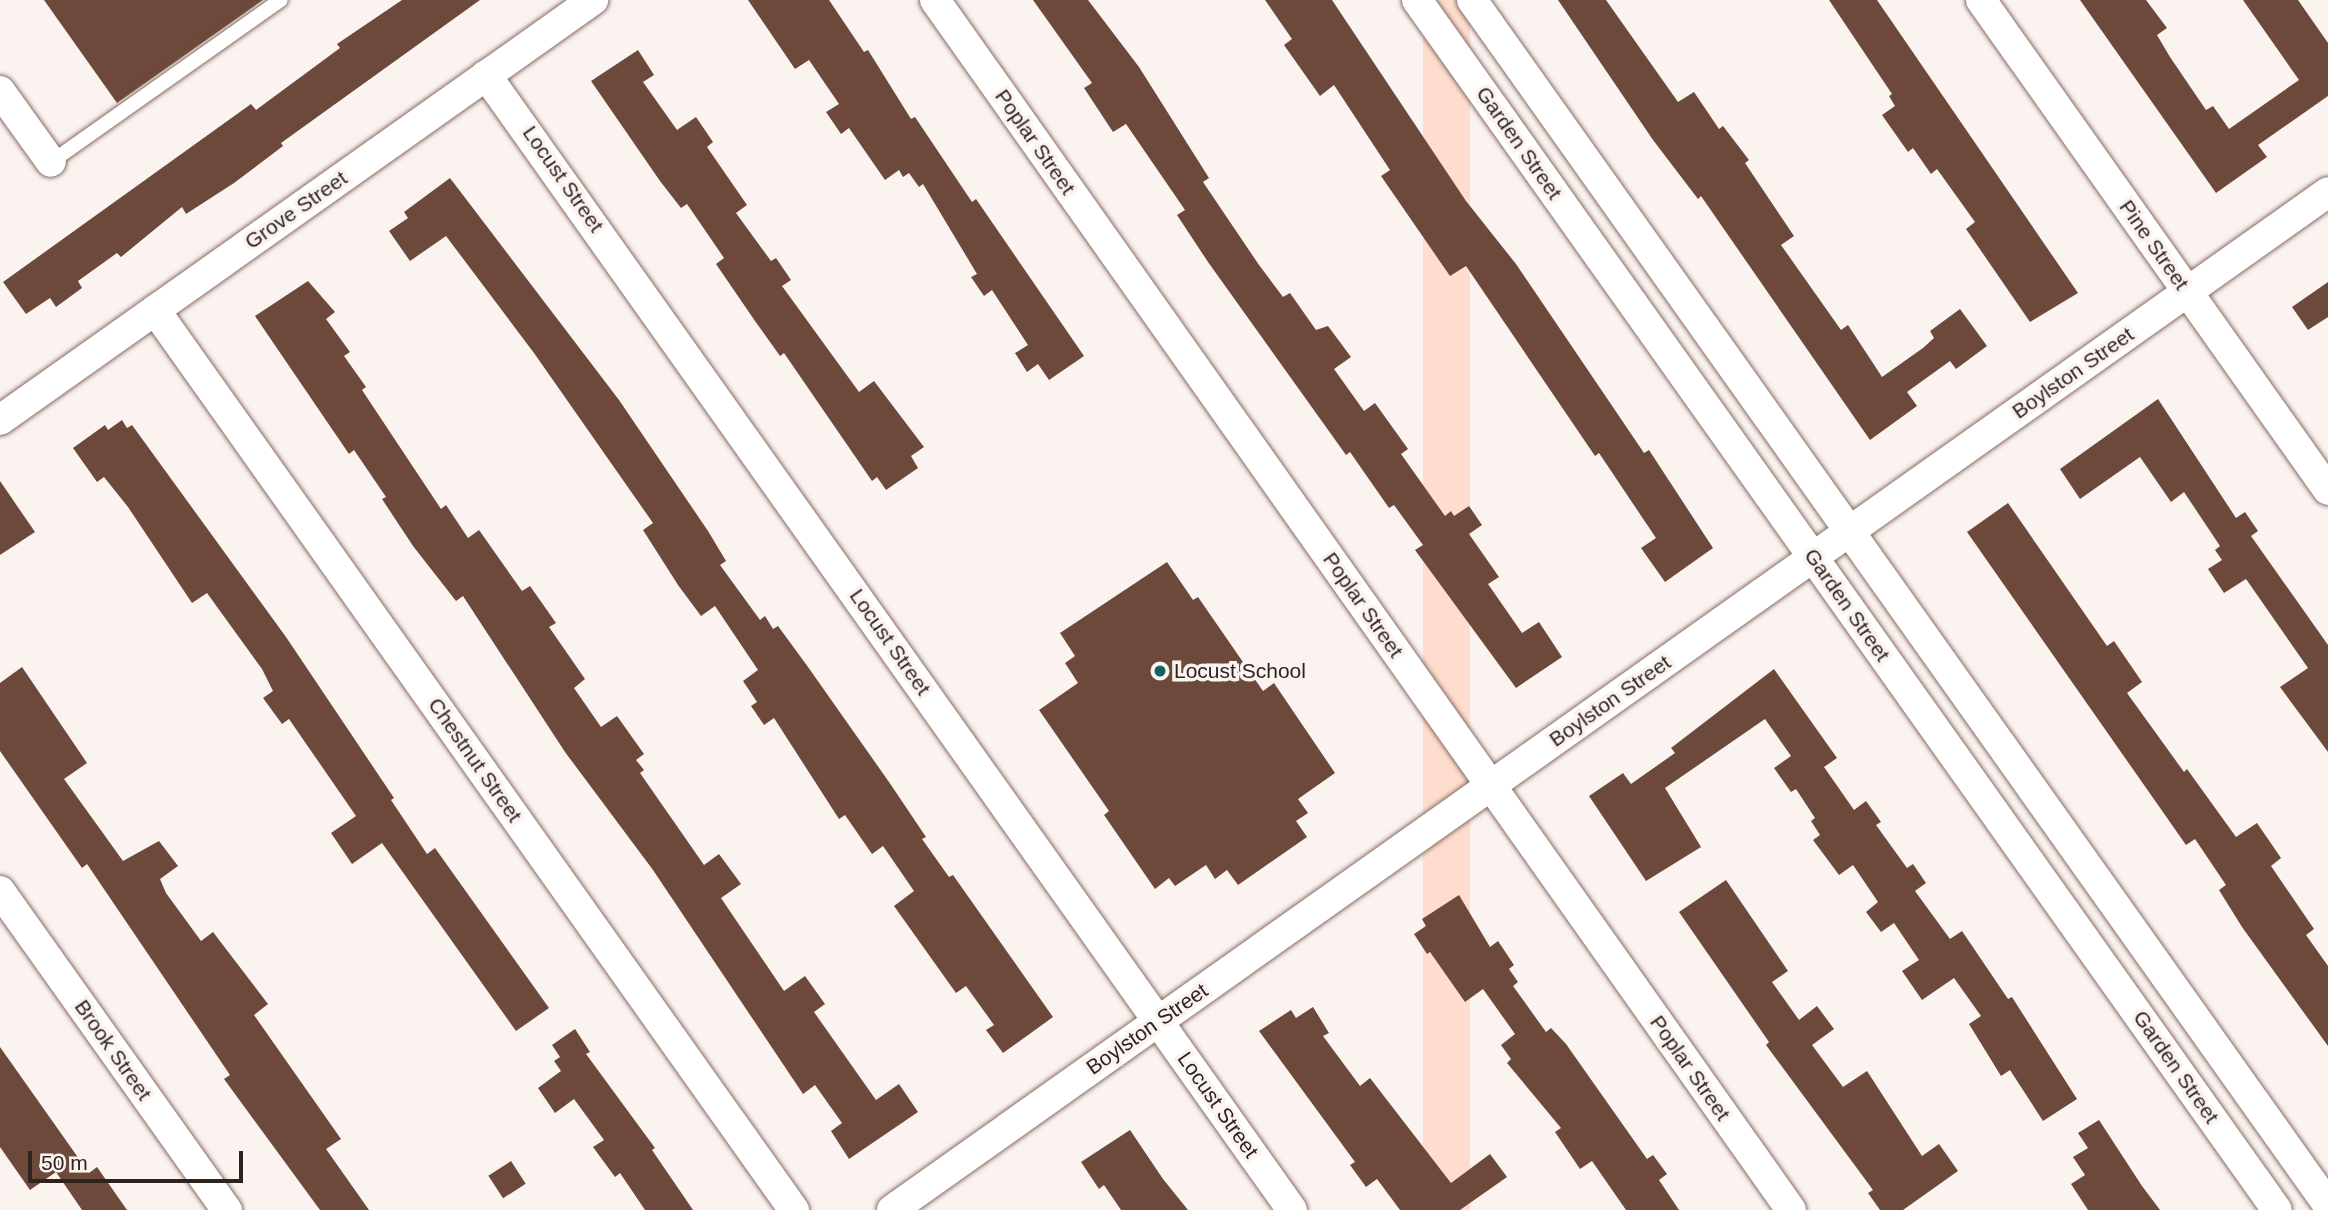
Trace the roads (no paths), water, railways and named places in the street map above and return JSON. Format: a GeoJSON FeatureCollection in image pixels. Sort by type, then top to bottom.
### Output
{"type":"FeatureCollection","features":[{"type":"Feature","properties":{"kind":"street","name":"Grove Street"},"geometry":{"type":"LineString","coordinates":[[0,420],[593,0]]}},
{"type":"Feature","properties":{"kind":"street","name":"Poplar Street"},"geometry":{"type":"LineString","coordinates":[[935,0],[1791,1210]]}},
{"type":"Feature","properties":{"kind":"street","name":"Garden Street"},"geometry":{"type":"LineString","coordinates":[[1417,0],[2277,1210]]}},
{"type":"Feature","properties":{"kind":"street","name":"Garden Street"},"geometry":{"type":"LineString","coordinates":[[1472,0],[2328,1205]]}},
{"type":"Feature","properties":{"kind":"street","name":"Pine Street"},"geometry":{"type":"LineString","coordinates":[[1981,0],[2328,490]]}},
{"type":"Feature","properties":{"kind":"street","name":"Locust Street"},"geometry":{"type":"LineString","coordinates":[[486,75],[1292,1210]]}},
{"type":"Feature","properties":{"kind":"street"},"geometry":{"type":"LineString","coordinates":[[0,91],[51,162]]}},
{"type":"Feature","properties":{"kind":"street","name":"Boylston Street"},"geometry":{"type":"LineString","coordinates":[[892,1210],[2328,192]]}},
{"type":"Feature","properties":{"kind":"street"},"geometry":{"type":"LineString","coordinates":[[1599,256],[1634,228]]}},
{"type":"Feature","properties":{"kind":"street","name":"Chestnut Street"},"geometry":{"type":"LineString","coordinates":[[155,310],[794,1210]]}},
{"type":"Feature","properties":{"kind":"street","name":"Brook Street"},"geometry":{"type":"LineString","coordinates":[[0,891],[227,1210]]}},
{"type":"Feature","properties":{"kind":"street"},"geometry":{"type":"LineString","coordinates":[[2127,999],[2163,972]]}},
{"type":"Feature","properties":{"kind":"lane"},"geometry":{"type":"LineString","coordinates":[[51,162],[282,0]]}},
{"type":"Feature","properties":{"kind":"place","name":"Locust School"},"geometry":{"type":"Point","coordinates":[1160,671]}}]}
